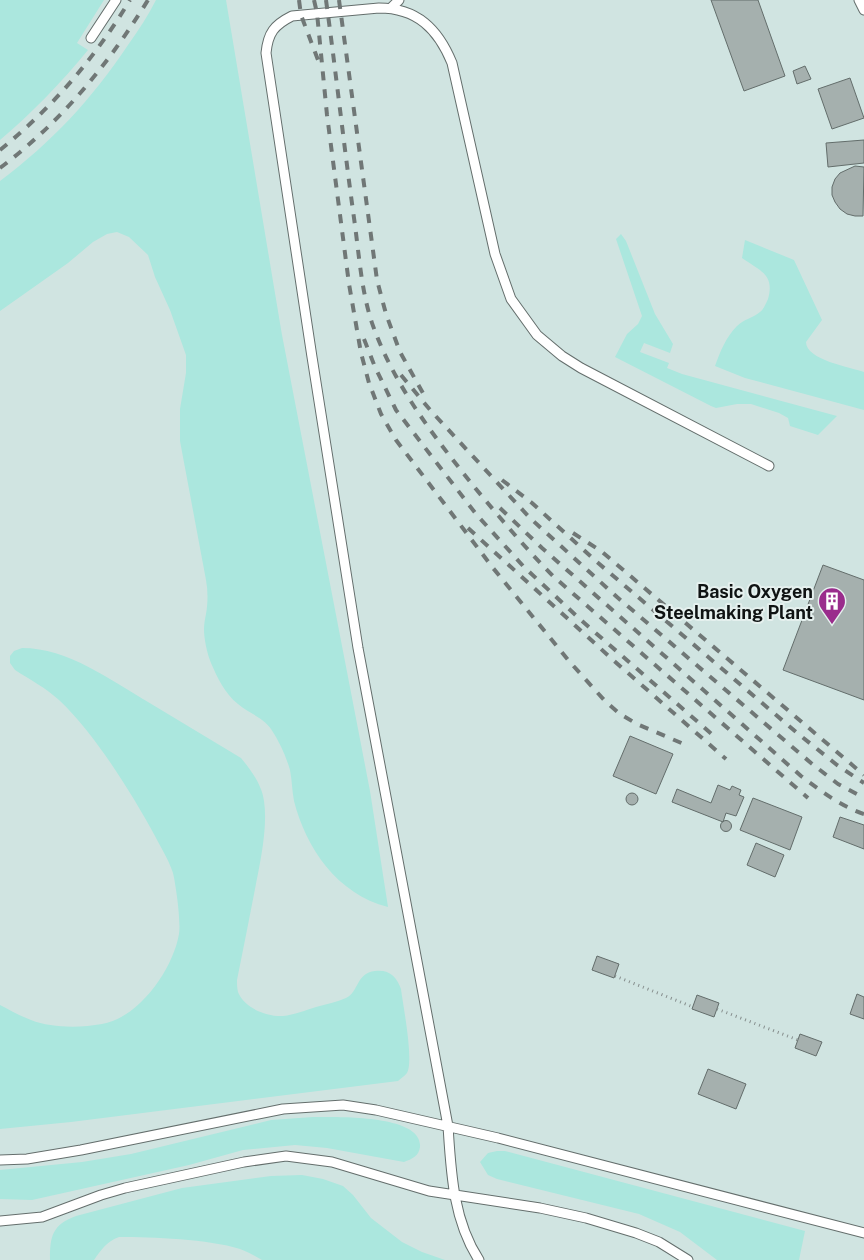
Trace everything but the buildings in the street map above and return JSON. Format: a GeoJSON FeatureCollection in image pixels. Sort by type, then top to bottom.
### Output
{"type":"FeatureCollection","features":[{"type":"Feature","properties":{"kind":"lane"},"geometry":{"type":"LineString","coordinates":[[90,38],[116,0]]}},
{"type":"Feature","properties":{"kind":"lane"},"geometry":{"type":"LineString","coordinates":[[391,8],[399,0]]}},
{"type":"Feature","properties":{"kind":"lane"},"geometry":{"type":"LineString","coordinates":[[479,1260],[472,1250],[454,1195],[448,1126],[358,648],[266,53],[267,40],[273,30],[282,21],[292,16],[391,8],[409,12],[424,21],[439,38],[447,52],[454,73],[495,254],[511,299],[537,334],[562,356],[582,368],[769,466]]}},
{"type":"Feature","properties":{"kind":"lane"},"geometry":{"type":"LineString","coordinates":[[0,1160],[73,1152],[261,1112],[306,1106],[334,1105],[358,1107],[448,1126],[864,1232]]}},
{"type":"Feature","properties":{"kind":"lane"},"geometry":{"type":"LineString","coordinates":[[0,1222],[42,1217],[125,1188],[244,1162],[286,1156],[332,1162],[429,1191],[540,1208],[610,1224],[659,1242],[688,1260]]}},
{"type":"Feature","properties":{"kind":"path"},"geometry":{"type":"LineString","coordinates":[[615,976],[694,1007]]}},
{"type":"Feature","properties":{"kind":"path"},"geometry":{"type":"LineString","coordinates":[[717,1009],[798,1040]]}},
{"type":"Feature","properties":{"kind":"shaded area"},"geometry":{"type":"Polygon","coordinates":[[[0,0],[864,0],[864,1260],[0,1260],[0,0]]]}},
{"type":"Feature","properties":{"kind":"shaded area"},"geometry":{"type":"Polygon","coordinates":[[[0,0],[104,0],[77,43],[88,50],[46,97],[0,140],[0,0]]]}},
{"type":"Feature","properties":{"kind":"shaded area"},"geometry":{"type":"Polygon","coordinates":[[[156,0],[226,0],[282,335],[370,791],[388,907],[370,901],[353,892],[326,867],[299,819],[294,801],[290,770],[277,738],[264,721],[233,700],[225,690],[210,659],[204,633],[207,610],[207,584],[180,441],[180,409],[186,373],[186,355],[148,255],[129,237],[117,232],[107,234],[93,242],[68,263],[0,311],[0,181],[37,151],[70,119],[114,65],[132,40],[156,0]]]}},
{"type":"Feature","properties":{"kind":"shaded area"},"geometry":{"type":"Polygon","coordinates":[[[621,234],[626,241],[655,314],[673,344],[670,353],[644,343],[640,352],[669,363],[667,368],[682,374],[837,416],[818,435],[790,426],[788,418],[779,413],[751,404],[737,404],[716,408],[615,357],[627,334],[638,324],[642,316],[616,239],[621,234]]]}},
{"type":"Feature","properties":{"kind":"shaded area"},"geometry":{"type":"Polygon","coordinates":[[[745,240],[794,260],[822,320],[806,342],[808,348],[813,354],[830,362],[864,372],[864,410],[745,378],[715,366],[733,330],[761,311],[765,306],[770,291],[768,278],[742,258],[745,240]]]}},
{"type":"Feature","properties":{"kind":"shaded area"},"geometry":{"type":"Polygon","coordinates":[[[22,648],[56,653],[88,667],[241,758],[261,789],[264,801],[265,822],[261,857],[237,980],[237,988],[241,998],[245,1003],[263,1013],[277,1016],[296,1014],[346,998],[353,992],[364,975],[369,972],[384,971],[395,978],[401,989],[409,1057],[409,1067],[405,1075],[398,1081],[71,1122],[0,1129],[0,1005],[39,1023],[56,1026],[75,1027],[102,1024],[116,1020],[141,1002],[152,990],[170,962],[179,934],[178,903],[173,873],[167,859],[124,783],[86,729],[59,700],[15,670],[10,663],[10,656],[14,651],[22,648]]]}},
{"type":"Feature","properties":{"kind":"shaded area"},"geometry":{"type":"Polygon","coordinates":[[[313,1117],[357,1118],[393,1123],[408,1128],[417,1136],[420,1147],[415,1157],[404,1162],[327,1148],[295,1145],[243,1150],[189,1165],[32,1200],[0,1199],[0,1170],[82,1162],[131,1154],[271,1120],[313,1117]]]}},
{"type":"Feature","properties":{"kind":"shaded area"},"geometry":{"type":"Polygon","coordinates":[[[505,1151],[805,1231],[799,1260],[717,1260],[680,1232],[639,1214],[497,1179],[488,1175],[480,1162],[488,1153],[505,1151]]]}},
{"type":"Feature","properties":{"kind":"shaded area"},"geometry":{"type":"Polygon","coordinates":[[[302,1175],[323,1179],[343,1186],[353,1195],[371,1218],[402,1242],[422,1252],[445,1260],[262,1260],[240,1249],[212,1243],[164,1238],[119,1237],[108,1243],[94,1260],[50,1260],[54,1232],[62,1223],[76,1216],[182,1188],[271,1176],[302,1175]]]}},
{"type":"Feature","properties":{"kind":"railway"},"geometry":{"type":"LineString","coordinates":[[0,150],[38,116],[72,81],[102,42],[130,0]]}},
{"type":"Feature","properties":{"kind":"railway"},"geometry":{"type":"LineString","coordinates":[[0,168],[43,131],[82,91],[117,47],[148,0]]}},
{"type":"Feature","properties":{"kind":"railway"},"geometry":{"type":"LineString","coordinates":[[299,0],[301,15],[318,60]]}},
{"type":"Feature","properties":{"kind":"railway"},"geometry":{"type":"LineString","coordinates":[[314,0],[349,284],[361,353],[369,383],[381,414],[396,440],[493,568],[569,661],[605,701],[620,714],[637,724],[686,745]]}},
{"type":"Feature","properties":{"kind":"railway"},"geometry":{"type":"LineString","coordinates":[[326,0],[365,298],[381,346],[404,390],[431,431],[476,489],[554,577],[808,798]]}},
{"type":"Feature","properties":{"kind":"railway"},"geometry":{"type":"LineString","coordinates":[[339,0],[377,280],[386,314],[400,352],[424,395]]}},
{"type":"Feature","properties":{"kind":"railway"},"geometry":{"type":"LineString","coordinates":[[364,339],[396,410],[476,514],[524,567],[582,621],[714,736]]}},
{"type":"Feature","properties":{"kind":"railway"},"geometry":{"type":"LineString","coordinates":[[401,375],[431,411],[530,518],[617,597],[811,763],[838,784],[864,798]]}},
{"type":"Feature","properties":{"kind":"railway"},"geometry":{"type":"LineString","coordinates":[[502,480],[532,503],[597,562],[796,732],[837,765],[864,783]]}},
{"type":"Feature","properties":{"kind":"railway"},"geometry":{"type":"LineString","coordinates":[[500,508],[542,548],[801,776],[823,793],[864,814]]}},
{"type":"Feature","properties":{"kind":"railway"},"geometry":{"type":"LineString","coordinates":[[468,528],[612,659],[726,759]]}},
{"type":"Feature","properties":{"kind":"railway"},"geometry":{"type":"LineString","coordinates":[[573,533],[601,551],[864,775]]}},
{"type":"Feature","properties":{"kind":"place","name":"Basic Oxygen Steelmaking Plant"},"geometry":{"type":"Point","coordinates":[832,625]}}]}
